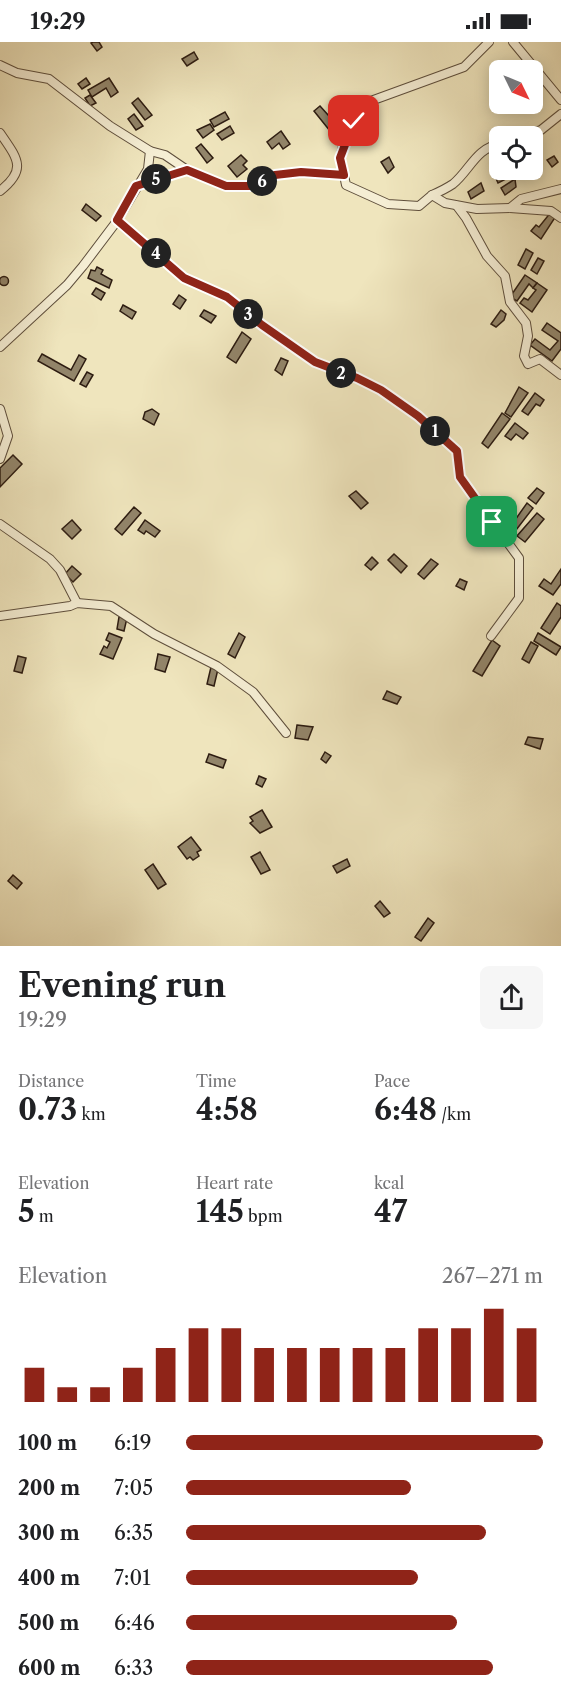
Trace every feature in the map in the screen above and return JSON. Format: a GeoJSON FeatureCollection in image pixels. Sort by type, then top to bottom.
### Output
{"type":"FeatureCollection","features":[{"type":"Feature","properties":{"kind":"street"},"geometry":{"type":"LineString","coordinates":[[489,42],[464,67],[368,102],[354,121],[344,142],[340,158],[346,185],[388,204],[419,206],[432,195],[455,183],[481,151],[489,147]]}},
{"type":"Feature","properties":{"kind":"street"},"geometry":{"type":"LineString","coordinates":[[513,42],[532,61],[561,100]]}},
{"type":"Feature","properties":{"kind":"street"},"geometry":{"type":"LineString","coordinates":[[0,65],[17,74],[49,79],[110,126],[150,151],[165,155],[187,170],[226,186],[250,186],[275,175],[301,172],[344,175]]}},
{"type":"Feature","properties":{"kind":"street"},"geometry":{"type":"LineString","coordinates":[[543,128],[561,114]]}},
{"type":"Feature","properties":{"kind":"street"},"geometry":{"type":"LineString","coordinates":[[0,133],[15,155],[18,167],[15,178],[0,191]]}},
{"type":"Feature","properties":{"kind":"street"},"geometry":{"type":"LineString","coordinates":[[0,348],[67,285],[117,220],[148,169],[150,151]]}},
{"type":"Feature","properties":{"kind":"street"},"geometry":{"type":"LineString","coordinates":[[136,186],[187,170]]}},
{"type":"Feature","properties":{"kind":"street"},"geometry":{"type":"LineString","coordinates":[[510,208],[521,199],[561,189]]}},
{"type":"Feature","properties":{"kind":"street"},"geometry":{"type":"LineString","coordinates":[[432,195],[457,206],[477,209],[510,208],[551,211],[561,218]]}},
{"type":"Feature","properties":{"kind":"street"},"geometry":{"type":"LineString","coordinates":[[457,206],[487,256],[505,276],[510,302],[524,317],[528,336],[524,356],[528,364],[540,360],[561,375]]}},
{"type":"Feature","properties":{"kind":"street"},"geometry":{"type":"LineString","coordinates":[[117,220],[184,278],[227,297],[315,362],[381,390],[418,416],[457,451],[458,468],[465,485],[519,558],[519,598],[491,636]]}},
{"type":"Feature","properties":{"kind":"street"},"geometry":{"type":"LineString","coordinates":[[0,409],[8,436],[0,459]]}},
{"type":"Feature","properties":{"kind":"street"},"geometry":{"type":"LineString","coordinates":[[0,524],[50,559],[60,570],[77,603]]}},
{"type":"Feature","properties":{"kind":"street"},"geometry":{"type":"LineString","coordinates":[[0,616],[77,603],[111,606],[154,634],[217,666],[253,692],[286,733]]}},
{"type":"Feature","properties":{"kind":"building"},"geometry":{"type":"Polygon","coordinates":[[[99,42],[102,47],[97,51],[91,43],[99,42]]]}},
{"type":"Feature","properties":{"kind":"building"},"geometry":{"type":"Polygon","coordinates":[[[194,52],[198,59],[187,66],[182,59],[194,52]]]}},
{"type":"Feature","properties":{"kind":"building"},"geometry":{"type":"Polygon","coordinates":[[[86,78],[90,84],[82,89],[78,84],[86,78]]]}},
{"type":"Feature","properties":{"kind":"building"},"geometry":{"type":"Polygon","coordinates":[[[109,78],[118,92],[111,97],[106,88],[92,97],[88,90],[109,78]]]}},
{"type":"Feature","properties":{"kind":"building"},"geometry":{"type":"Polygon","coordinates":[[[90,95],[96,103],[90,106],[85,98],[90,95]]]}},
{"type":"Feature","properties":{"kind":"building"},"geometry":{"type":"Polygon","coordinates":[[[138,98],[152,115],[145,120],[132,103],[138,98]]]}},
{"type":"Feature","properties":{"kind":"building"},"geometry":{"type":"Polygon","coordinates":[[[320,106],[337,125],[330,131],[314,111],[320,106]]]}},
{"type":"Feature","properties":{"kind":"building"},"geometry":{"type":"Polygon","coordinates":[[[225,112],[229,119],[214,127],[210,120],[225,112]]]}},
{"type":"Feature","properties":{"kind":"building"},"geometry":{"type":"Polygon","coordinates":[[[134,114],[143,126],[136,130],[128,119],[134,114]]]}},
{"type":"Feature","properties":{"kind":"building"},"geometry":{"type":"Polygon","coordinates":[[[210,124],[214,130],[203,138],[197,130],[210,124]]]}},
{"type":"Feature","properties":{"kind":"building"},"geometry":{"type":"Polygon","coordinates":[[[230,126],[234,133],[222,140],[217,134],[230,126]]]}},
{"type":"Feature","properties":{"kind":"building"},"geometry":{"type":"Polygon","coordinates":[[[281,131],[290,144],[283,149],[279,143],[272,149],[267,142],[281,131]]]}},
{"type":"Feature","properties":{"kind":"building"},"geometry":{"type":"Polygon","coordinates":[[[201,144],[213,158],[207,163],[196,148],[201,144]]]}},
{"type":"Feature","properties":{"kind":"building"},"geometry":{"type":"Polygon","coordinates":[[[241,155],[247,161],[243,165],[247,169],[237,177],[228,166],[241,155]]]}},
{"type":"Feature","properties":{"kind":"building"},"geometry":{"type":"Polygon","coordinates":[[[554,156],[558,162],[552,167],[547,160],[554,156]]]}},
{"type":"Feature","properties":{"kind":"building"},"geometry":{"type":"Polygon","coordinates":[[[389,157],[394,167],[388,173],[381,162],[389,157]]]}},
{"type":"Feature","properties":{"kind":"building"},"geometry":{"type":"Polygon","coordinates":[[[515,180],[516,187],[505,195],[501,188],[515,180]]]}},
{"type":"Feature","properties":{"kind":"building"},"geometry":{"type":"Polygon","coordinates":[[[481,183],[484,191],[471,199],[468,192],[481,183]]]}},
{"type":"Feature","properties":{"kind":"building"},"geometry":{"type":"Polygon","coordinates":[[[86,204],[101,216],[96,221],[82,210],[86,204]]]}},
{"type":"Feature","properties":{"kind":"building"},"geometry":{"type":"Polygon","coordinates":[[[551,212],[556,216],[541,239],[531,231],[536,225],[539,227],[551,212]]]}},
{"type":"Feature","properties":{"kind":"building"},"geometry":{"type":"Polygon","coordinates":[[[526,249],[533,253],[525,269],[518,265],[526,249]]]}},
{"type":"Feature","properties":{"kind":"building"},"geometry":{"type":"Polygon","coordinates":[[[538,258],[544,261],[537,274],[531,270],[538,258]]]}},
{"type":"Feature","properties":{"kind":"building"},"geometry":{"type":"Polygon","coordinates":[[[97,267],[103,270],[101,274],[112,280],[109,288],[88,278],[91,270],[95,271],[97,267]]]}},
{"type":"Feature","properties":{"kind":"building"},"geometry":{"type":"Polygon","coordinates":[[[525,275],[537,283],[533,288],[529,284],[517,301],[510,297],[525,275]]]}},
{"type":"Feature","properties":{"kind":"building"},"geometry":{"type":"Polygon","coordinates":[[[4,277],[8,281],[4,285],[0,281],[4,277]]]}},
{"type":"Feature","properties":{"kind":"building"},"geometry":{"type":"Polygon","coordinates":[[[537,283],[547,290],[532,312],[520,303],[524,298],[528,300],[536,290],[533,288],[537,283]]]}},
{"type":"Feature","properties":{"kind":"building"},"geometry":{"type":"Polygon","coordinates":[[[96,288],[105,293],[101,300],[92,294],[96,288]]]}},
{"type":"Feature","properties":{"kind":"building"},"geometry":{"type":"Polygon","coordinates":[[[179,295],[186,300],[180,309],[173,304],[179,295]]]}},
{"type":"Feature","properties":{"kind":"building"},"geometry":{"type":"Polygon","coordinates":[[[123,305],[136,312],[132,319],[120,311],[123,305]]]}},
{"type":"Feature","properties":{"kind":"building"},"geometry":{"type":"Polygon","coordinates":[[[204,310],[216,316],[211,323],[200,316],[204,310]]]}},
{"type":"Feature","properties":{"kind":"building"},"geometry":{"type":"Polygon","coordinates":[[[501,310],[506,314],[504,320],[496,327],[491,324],[501,310]]]}},
{"type":"Feature","properties":{"kind":"building"},"geometry":{"type":"Polygon","coordinates":[[[547,323],[561,333],[561,349],[552,361],[530,345],[535,339],[550,350],[558,341],[542,330],[547,323]]]}},
{"type":"Feature","properties":{"kind":"building"},"geometry":{"type":"Polygon","coordinates":[[[242,332],[251,339],[236,363],[227,357],[242,332]]]}},
{"type":"Feature","properties":{"kind":"building"},"geometry":{"type":"Polygon","coordinates":[[[42,354],[71,370],[79,355],[86,359],[74,381],[38,361],[42,354]]]}},
{"type":"Feature","properties":{"kind":"building"},"geometry":{"type":"Polygon","coordinates":[[[281,358],[288,361],[282,375],[275,370],[281,358]]]}},
{"type":"Feature","properties":{"kind":"building"},"geometry":{"type":"Polygon","coordinates":[[[87,372],[93,375],[86,387],[80,384],[87,372]]]}},
{"type":"Feature","properties":{"kind":"building"},"geometry":{"type":"Polygon","coordinates":[[[519,387],[528,393],[511,417],[505,413],[519,387]]]}},
{"type":"Feature","properties":{"kind":"building"},"geometry":{"type":"Polygon","coordinates":[[[535,393],[544,400],[540,406],[536,404],[528,415],[522,411],[535,393]]]}},
{"type":"Feature","properties":{"kind":"building"},"geometry":{"type":"Polygon","coordinates":[[[152,409],[159,414],[154,425],[143,419],[145,412],[152,409]]]}},
{"type":"Feature","properties":{"kind":"building"},"geometry":{"type":"Polygon","coordinates":[[[502,413],[510,419],[488,448],[482,443],[502,413]]]}},
{"type":"Feature","properties":{"kind":"building"},"geometry":{"type":"Polygon","coordinates":[[[515,423],[528,433],[523,439],[516,434],[511,440],[505,436],[515,423]]]}},
{"type":"Feature","properties":{"kind":"building"},"geometry":{"type":"Polygon","coordinates":[[[13,455],[22,464],[0,487],[0,468],[13,455]]]}},
{"type":"Feature","properties":{"kind":"building"},"geometry":{"type":"Polygon","coordinates":[[[537,488],[544,493],[536,504],[528,498],[537,488]]]}},
{"type":"Feature","properties":{"kind":"building"},"geometry":{"type":"Polygon","coordinates":[[[356,491],[368,503],[361,509],[349,496],[356,491]]]}},
{"type":"Feature","properties":{"kind":"building"},"geometry":{"type":"Polygon","coordinates":[[[527,503],[533,508],[513,534],[508,530],[527,503]]]}},
{"type":"Feature","properties":{"kind":"building"},"geometry":{"type":"Polygon","coordinates":[[[134,507],[141,513],[122,535],[115,529],[134,507]]]}},
{"type":"Feature","properties":{"kind":"building"},"geometry":{"type":"Polygon","coordinates":[[[537,513],[544,519],[525,542],[517,536],[537,513]]]}},
{"type":"Feature","properties":{"kind":"building"},"geometry":{"type":"Polygon","coordinates":[[[72,520],[81,530],[72,539],[62,529],[72,520]]]}},
{"type":"Feature","properties":{"kind":"building"},"geometry":{"type":"Polygon","coordinates":[[[145,520],[160,531],[155,537],[146,531],[144,534],[138,530],[145,520]]]}},
{"type":"Feature","properties":{"kind":"building"},"geometry":{"type":"Polygon","coordinates":[[[394,554],[407,566],[401,573],[388,560],[394,554]]]}},
{"type":"Feature","properties":{"kind":"building"},"geometry":{"type":"Polygon","coordinates":[[[372,557],[378,563],[371,570],[365,565],[372,557]]]}},
{"type":"Feature","properties":{"kind":"building"},"geometry":{"type":"Polygon","coordinates":[[[431,559],[438,564],[424,579],[418,574],[431,559]]]}},
{"type":"Feature","properties":{"kind":"building"},"geometry":{"type":"Polygon","coordinates":[[[72,566],[81,574],[73,582],[65,574],[72,566]]]}},
{"type":"Feature","properties":{"kind":"building"},"geometry":{"type":"Polygon","coordinates":[[[561,569],[561,584],[553,595],[539,586],[544,579],[551,584],[561,569]]]}},
{"type":"Feature","properties":{"kind":"building"},"geometry":{"type":"Polygon","coordinates":[[[460,579],[467,582],[464,590],[456,586],[460,579]]]}},
{"type":"Feature","properties":{"kind":"building"},"geometry":{"type":"Polygon","coordinates":[[[557,603],[561,606],[561,617],[550,634],[541,628],[557,603]]]}},
{"type":"Feature","properties":{"kind":"building"},"geometry":{"type":"Polygon","coordinates":[[[119,617],[127,618],[124,631],[117,629],[119,617]]]}},
{"type":"Feature","properties":{"kind":"building"},"geometry":{"type":"Polygon","coordinates":[[[109,633],[122,638],[113,659],[100,654],[104,646],[107,648],[110,642],[106,640],[109,633]]]}},
{"type":"Feature","properties":{"kind":"building"},"geometry":{"type":"Polygon","coordinates":[[[239,633],[245,637],[235,658],[228,654],[239,633]]]}},
{"type":"Feature","properties":{"kind":"building"},"geometry":{"type":"Polygon","coordinates":[[[538,633],[561,647],[556,655],[534,641],[538,633]]]}},
{"type":"Feature","properties":{"kind":"building"},"geometry":{"type":"Polygon","coordinates":[[[492,640],[500,646],[482,676],[473,671],[492,640]]]}},
{"type":"Feature","properties":{"kind":"building"},"geometry":{"type":"Polygon","coordinates":[[[531,642],[538,646],[529,663],[522,659],[531,642]]]}},
{"type":"Feature","properties":{"kind":"building"},"geometry":{"type":"Polygon","coordinates":[[[158,654],[170,657],[165,672],[155,669],[158,654]]]}},
{"type":"Feature","properties":{"kind":"building"},"geometry":{"type":"Polygon","coordinates":[[[18,656],[26,658],[22,673],[14,671],[18,656]]]}},
{"type":"Feature","properties":{"kind":"building"},"geometry":{"type":"Polygon","coordinates":[[[211,667],[218,669],[214,686],[207,684],[211,667]]]}},
{"type":"Feature","properties":{"kind":"building"},"geometry":{"type":"Polygon","coordinates":[[[387,691],[401,697],[397,704],[383,699],[387,691]]]}},
{"type":"Feature","properties":{"kind":"building"},"geometry":{"type":"Polygon","coordinates":[[[297,725],[313,727],[308,740],[295,738],[297,725]]]}},
{"type":"Feature","properties":{"kind":"building"},"geometry":{"type":"Polygon","coordinates":[[[528,737],[543,739],[540,749],[525,744],[528,737]]]}},
{"type":"Feature","properties":{"kind":"building"},"geometry":{"type":"Polygon","coordinates":[[[325,752],[331,756],[326,763],[321,759],[325,752]]]}},
{"type":"Feature","properties":{"kind":"building"},"geometry":{"type":"Polygon","coordinates":[[[209,754],[226,760],[223,768],[206,762],[209,754]]]}},
{"type":"Feature","properties":{"kind":"building"},"geometry":{"type":"Polygon","coordinates":[[[259,776],[266,779],[262,787],[256,784],[259,776]]]}},
{"type":"Feature","properties":{"kind":"building"},"geometry":{"type":"Polygon","coordinates":[[[262,810],[272,827],[260,833],[250,823],[253,821],[250,817],[262,810]]]}},
{"type":"Feature","properties":{"kind":"building"},"geometry":{"type":"Polygon","coordinates":[[[191,837],[201,850],[197,852],[199,856],[193,860],[190,857],[187,859],[178,847],[191,837]]]}},
{"type":"Feature","properties":{"kind":"building"},"geometry":{"type":"Polygon","coordinates":[[[260,852],[270,870],[261,874],[251,857],[260,852]]]}},
{"type":"Feature","properties":{"kind":"building"},"geometry":{"type":"Polygon","coordinates":[[[347,859],[350,866],[337,873],[333,866],[347,859]]]}},
{"type":"Feature","properties":{"kind":"building"},"geometry":{"type":"Polygon","coordinates":[[[153,864],[166,884],[158,889],[145,870],[153,864]]]}},
{"type":"Feature","properties":{"kind":"building"},"geometry":{"type":"Polygon","coordinates":[[[13,875],[22,883],[17,889],[8,881],[13,875]]]}},
{"type":"Feature","properties":{"kind":"building"},"geometry":{"type":"Polygon","coordinates":[[[380,901],[390,913],[384,917],[375,906],[380,901]]]}},
{"type":"Feature","properties":{"kind":"building"},"geometry":{"type":"Polygon","coordinates":[[[428,918],[434,923],[421,941],[415,937],[428,918]]]}},
{"type":"Feature","properties":{"kind":"route"},"geometry":{"type":"LineString","coordinates":[[354,121],[344,142],[340,158],[344,175],[301,172],[275,175],[250,186],[226,186],[187,170],[136,186],[117,220],[184,278],[234,301],[262,325],[315,362],[328,369],[366,381],[418,416],[457,451],[460,477],[492,522]]}}]}
